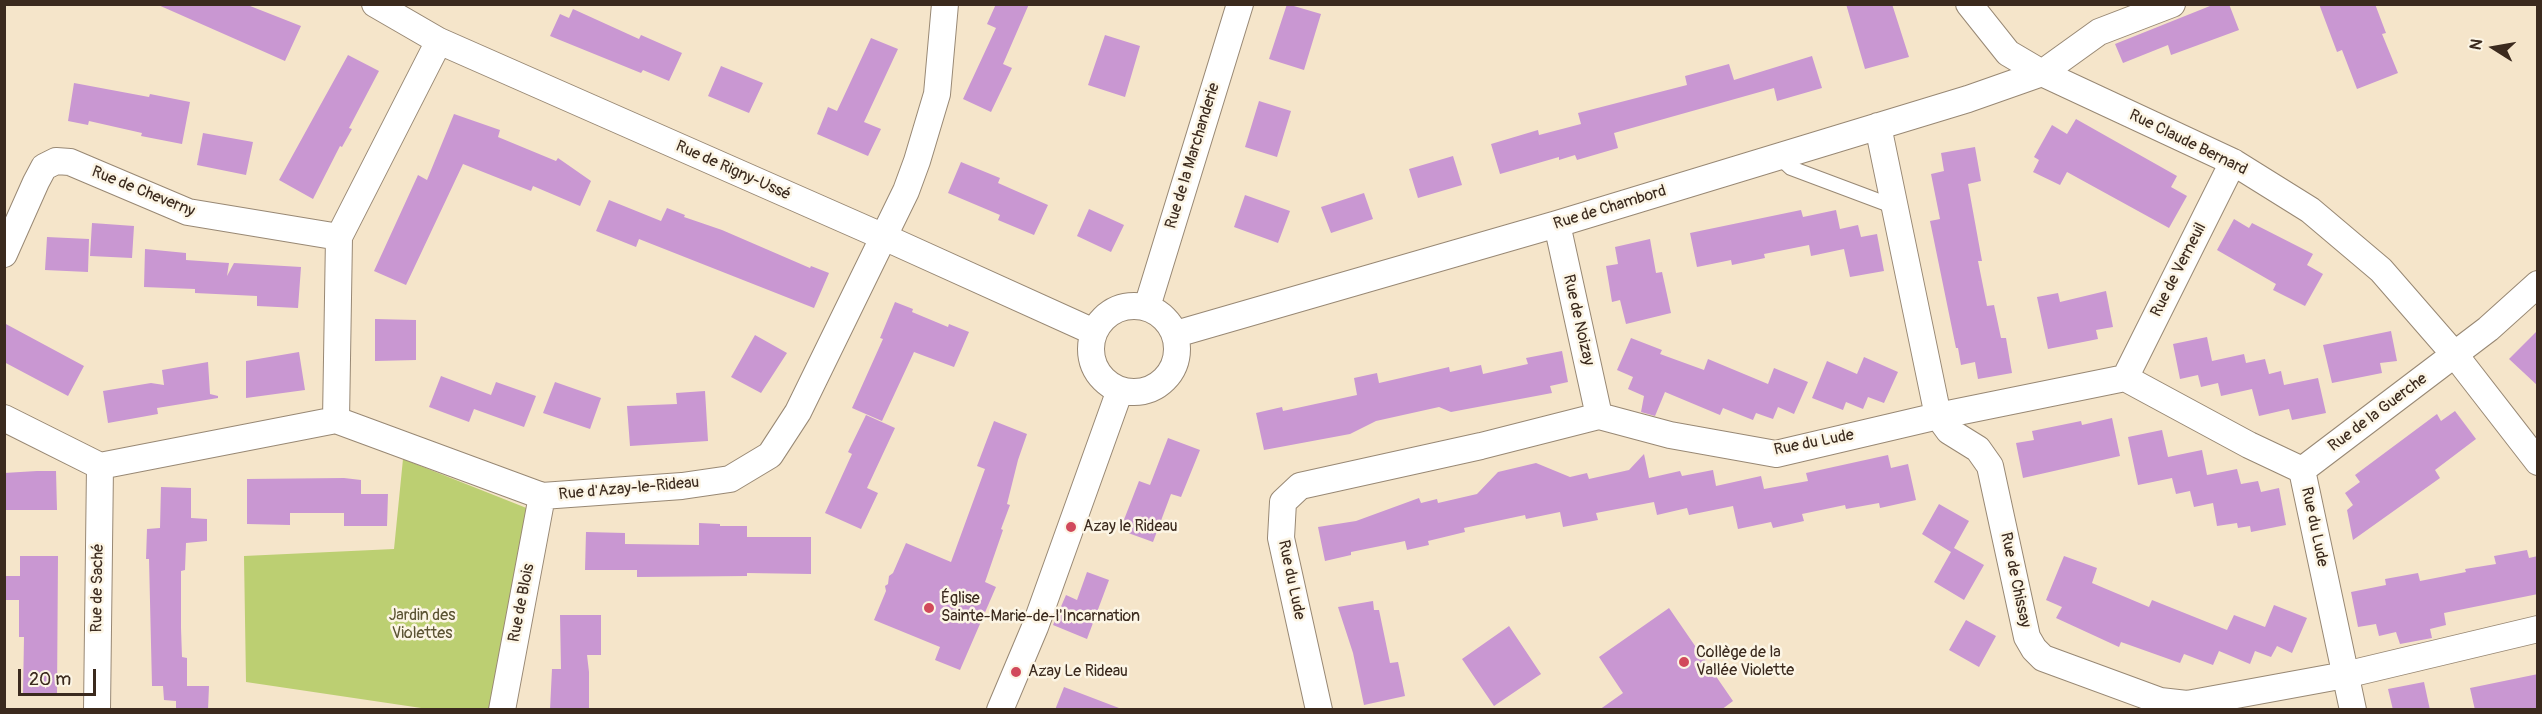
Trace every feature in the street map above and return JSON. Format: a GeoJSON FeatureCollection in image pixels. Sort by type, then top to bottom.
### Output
{"type":"FeatureCollection","features":[{"type":"Feature","properties":{"kind":"street","name":"Rue de Rigny-Ussé"},"geometry":{"type":"LineString","coordinates":[[375,4],[439,41],[1094,332]]}},
{"type":"Feature","properties":{"kind":"street","name":"Rue d'Azay-le-Rideau"},"geometry":{"type":"LineString","coordinates":[[336,420],[542,496],[682,486],[730,479],[770,454],[798,412],[906,191],[929,125],[937,94],[945,4]]}},
{"type":"Feature","properties":{"kind":"street","name":"Rue de la Marchanderie"},"geometry":{"type":"LineString","coordinates":[[1147,307],[1240,4]]}},
{"type":"Feature","properties":{"kind":"street","name":"Rue Claude Bernard"},"geometry":{"type":"LineString","coordinates":[[1969,4],[2008,52],[2042,73],[2233,162],[2310,210],[2381,270],[2455,355],[2538,462]]}},
{"type":"Feature","properties":{"kind":"street","name":"Rue de Chambord"},"geometry":{"type":"LineString","coordinates":[[1176,334],[1557,224],[1968,99],[2042,73],[2099,32],[2172,4]]}},
{"type":"Feature","properties":{"kind":"street"},"geometry":{"type":"LineString","coordinates":[[4,418],[100,466],[336,420],[339,237],[439,41]]}},
{"type":"Feature","properties":{"kind":"street"},"geometry":{"type":"LineString","coordinates":[[1878,126],[1938,416]]}},
{"type":"Feature","properties":{"kind":"street","name":"Rue de Cheverny"},"geometry":{"type":"LineString","coordinates":[[4,254],[44,167],[56,161],[70,162],[188,212],[339,237]]}},
{"type":"Feature","properties":{"kind":"street","name":"Rue de Verneuil"},"geometry":{"type":"LineString","coordinates":[[2125,378],[2233,162]]}},
{"type":"Feature","properties":{"kind":"street","name":"Rue de Noizay"},"geometry":{"type":"LineString","coordinates":[[1557,224],[1599,416]]}},
{"type":"Feature","properties":{"kind":"street","name":"Rue de la Guerche"},"geometry":{"type":"LineString","coordinates":[[2302,470],[2488,329],[2538,284]]}},
{"type":"Feature","properties":{"kind":"street"},"geometry":{"type":"LineString","coordinates":[[1131,305],[1147,307],[1164,317],[1176,334],[1177,359],[1165,380],[1143,391],[1120,390],[1107,383],[1098,373],[1092,360],[1091,346],[1094,332],[1102,319],[1115,309],[1131,305]]}},
{"type":"Feature","properties":{"kind":"street","name":"Rue du Lude"},"geometry":{"type":"LineString","coordinates":[[1319,710],[1281,538],[1283,502],[1300,486],[1481,446],[1599,416],[1670,435],[1776,454],[1938,416],[2125,378],[2249,445],[2302,470],[2353,710]]}},
{"type":"Feature","properties":{"kind":"street"},"geometry":{"type":"LineString","coordinates":[[1000,710],[1035,627],[1120,390]]}},
{"type":"Feature","properties":{"kind":"street","name":"Rue de Chissay"},"geometry":{"type":"LineString","coordinates":[[1938,416],[1949,431],[1978,449],[1990,466],[2027,637],[2034,649],[2043,658],[2160,701],[2187,704],[2345,675],[2538,629]]}},
{"type":"Feature","properties":{"kind":"street","name":"Rue de Saché"},"geometry":{"type":"LineString","coordinates":[[97,710],[100,466]]}},
{"type":"Feature","properties":{"kind":"street","name":"Rue de Blois"},"geometry":{"type":"LineString","coordinates":[[502,710],[542,496]]}},
{"type":"Feature","properties":{"kind":"lane"},"geometry":{"type":"LineString","coordinates":[[1779,156],[1791,168],[1894,207]]}},
{"type":"Feature","properties":{"kind":"green space","name":"Jardin des Violettes"},"geometry":{"type":"Polygon","coordinates":[[[403,459],[529,509],[489,709],[428,709],[246,682],[244,556],[394,549],[403,459]]]}},
{"type":"Feature","properties":{"kind":"building"},"geometry":{"type":"Polygon","coordinates":[[[156,4],[245,4],[301,26],[285,61],[156,4]]]}},
{"type":"Feature","properties":{"kind":"building"},"geometry":{"type":"Polygon","coordinates":[[[996,4],[1029,4],[1003,64],[1012,68],[991,112],[963,99],[996,28],[987,24],[996,4]]]}},
{"type":"Feature","properties":{"kind":"building"},"geometry":{"type":"Polygon","coordinates":[[[1287,4],[1321,14],[1304,70],[1269,59],[1287,4]]]}},
{"type":"Feature","properties":{"kind":"building"},"geometry":{"type":"Polygon","coordinates":[[[1846,4],[1892,4],[1909,57],[1865,69],[1846,4]]]}},
{"type":"Feature","properties":{"kind":"building"},"geometry":{"type":"Polygon","coordinates":[[[2215,4],[2229,4],[2239,30],[2171,55],[2168,45],[2123,63],[2115,44],[2215,4]]]}},
{"type":"Feature","properties":{"kind":"building"},"geometry":{"type":"Polygon","coordinates":[[[2319,4],[2375,4],[2386,33],[2382,34],[2398,73],[2357,89],[2342,50],[2337,52],[2319,4]]]}},
{"type":"Feature","properties":{"kind":"building"},"geometry":{"type":"Polygon","coordinates":[[[573,9],[639,39],[641,35],[682,53],[669,81],[643,70],[641,73],[550,36],[560,14],[569,18],[573,9]]]}},
{"type":"Feature","properties":{"kind":"building"},"geometry":{"type":"Polygon","coordinates":[[[1105,35],[1140,46],[1125,97],[1088,85],[1105,35]]]}},
{"type":"Feature","properties":{"kind":"building"},"geometry":{"type":"Polygon","coordinates":[[[871,38],[898,49],[864,122],[881,129],[868,156],[817,134],[828,107],[837,111],[871,38]]]}},
{"type":"Feature","properties":{"kind":"building"},"geometry":{"type":"Polygon","coordinates":[[[348,55],[379,71],[349,128],[352,129],[342,147],[340,146],[313,199],[279,180],[348,55]]]}},
{"type":"Feature","properties":{"kind":"building"},"geometry":{"type":"Polygon","coordinates":[[[1812,56],[1822,88],[1777,101],[1774,88],[1614,133],[1618,148],[1577,160],[1575,155],[1559,160],[1559,157],[1500,174],[1491,144],[1538,130],[1539,135],[1581,124],[1578,113],[1687,85],[1685,76],[1729,64],[1734,80],[1812,56]]]}},
{"type":"Feature","properties":{"kind":"building"},"geometry":{"type":"Polygon","coordinates":[[[721,66],[763,83],[749,113],[708,96],[721,66]]]}},
{"type":"Feature","properties":{"kind":"building"},"geometry":{"type":"Polygon","coordinates":[[[74,83],[190,102],[182,144],[141,136],[142,133],[89,121],[88,125],[68,121],[74,83]]]}},
{"type":"Feature","properties":{"kind":"building"},"geometry":{"type":"Polygon","coordinates":[[[1259,101],[1291,111],[1277,157],[1245,147],[1259,101]]]}},
{"type":"Feature","properties":{"kind":"building"},"geometry":{"type":"Polygon","coordinates":[[[454,114],[500,130],[498,137],[556,161],[558,158],[591,181],[580,206],[533,186],[531,191],[463,164],[406,285],[374,271],[418,175],[427,180],[454,114]]]}},
{"type":"Feature","properties":{"kind":"building"},"geometry":{"type":"Polygon","coordinates":[[[2076,119],[2177,176],[2171,187],[2187,196],[2169,228],[2067,172],[2060,185],[2033,172],[2039,160],[2034,157],[2052,125],[2067,134],[2076,119]]]}},
{"type":"Feature","properties":{"kind":"building"},"geometry":{"type":"Polygon","coordinates":[[[203,133],[253,142],[246,175],[197,165],[203,133]]]}},
{"type":"Feature","properties":{"kind":"building"},"geometry":{"type":"Polygon","coordinates":[[[1975,147],[1981,181],[1968,184],[1982,261],[1978,261],[1987,306],[1994,305],[2001,338],[2006,338],[2012,373],[1978,379],[1975,362],[1961,365],[1930,221],[1940,219],[1931,174],[1944,171],[1941,153],[1975,147]]]}},
{"type":"Feature","properties":{"kind":"building"},"geometry":{"type":"Polygon","coordinates":[[[1453,156],[1462,185],[1418,198],[1409,169],[1453,156]]]}},
{"type":"Feature","properties":{"kind":"building"},"geometry":{"type":"Polygon","coordinates":[[[961,162],[1000,178],[998,183],[1048,205],[1034,235],[998,220],[1000,215],[948,193],[961,162]]]}},
{"type":"Feature","properties":{"kind":"building"},"geometry":{"type":"Polygon","coordinates":[[[1364,193],[1373,219],[1331,233],[1321,207],[1364,193]]]}},
{"type":"Feature","properties":{"kind":"building"},"geometry":{"type":"Polygon","coordinates":[[[1245,195],[1290,211],[1278,243],[1234,227],[1245,195]]]}},
{"type":"Feature","properties":{"kind":"building"},"geometry":{"type":"Polygon","coordinates":[[[609,200],[661,221],[667,208],[810,268],[811,266],[829,273],[814,308],[639,239],[636,247],[596,231],[609,200]]]}},
{"type":"Feature","properties":{"kind":"building"},"geometry":{"type":"Polygon","coordinates":[[[1089,209],[1124,225],[1111,252],[1077,236],[1089,209]]]}},
{"type":"Feature","properties":{"kind":"building"},"geometry":{"type":"Polygon","coordinates":[[[1801,210],[1803,217],[1836,210],[1840,229],[1858,225],[1861,237],[1877,234],[1884,271],[1850,277],[1844,249],[1811,256],[1809,245],[1764,254],[1765,258],[1732,265],[1731,260],[1697,267],[1690,233],[1801,210]]]}},
{"type":"Feature","properties":{"kind":"building"},"geometry":{"type":"Polygon","coordinates":[[[2234,219],[2249,228],[2252,223],[2313,254],[2307,265],[2323,274],[2305,306],[2273,290],[2276,284],[2217,250],[2234,219]]]}},
{"type":"Feature","properties":{"kind":"building"},"geometry":{"type":"Polygon","coordinates":[[[92,223],[134,226],[132,258],[90,256],[92,223]]]}},
{"type":"Feature","properties":{"kind":"building"},"geometry":{"type":"Polygon","coordinates":[[[47,237],[89,239],[88,272],[45,270],[47,237]]]}},
{"type":"Feature","properties":{"kind":"building"},"geometry":{"type":"Polygon","coordinates":[[[1650,239],[1656,273],[1662,272],[1671,313],[1626,324],[1620,300],[1612,302],[1606,266],[1618,264],[1615,247],[1650,239]]]}},
{"type":"Feature","properties":{"kind":"building"},"geometry":{"type":"Polygon","coordinates":[[[145,249],[186,253],[186,260],[229,263],[227,276],[234,263],[301,267],[298,308],[257,306],[257,296],[195,293],[195,289],[144,287],[145,249]]]}},
{"type":"Feature","properties":{"kind":"building"},"geometry":{"type":"Polygon","coordinates":[[[2106,291],[2113,327],[2096,330],[2098,339],[2048,349],[2037,297],[2058,293],[2060,302],[2106,291]]]}},
{"type":"Feature","properties":{"kind":"building"},"geometry":{"type":"Polygon","coordinates":[[[895,302],[948,327],[949,324],[969,332],[954,367],[914,352],[882,421],[852,408],[883,339],[880,338],[895,302]]]}},
{"type":"Feature","properties":{"kind":"building"},"geometry":{"type":"Polygon","coordinates":[[[375,319],[416,320],[416,360],[375,361],[375,319]]]}},
{"type":"Feature","properties":{"kind":"building"},"geometry":{"type":"Polygon","coordinates":[[[4,323],[84,366],[68,396],[4,362],[4,323]]]}},
{"type":"Feature","properties":{"kind":"building"},"geometry":{"type":"Polygon","coordinates":[[[2538,330],[2538,386],[2509,359],[2538,330]]]}},
{"type":"Feature","properties":{"kind":"building"},"geometry":{"type":"Polygon","coordinates":[[[2391,331],[2397,361],[2380,363],[2382,373],[2332,383],[2323,345],[2391,331]]]}},
{"type":"Feature","properties":{"kind":"building"},"geometry":{"type":"Polygon","coordinates":[[[755,335],[787,353],[761,393],[731,377],[755,335]]]}},
{"type":"Feature","properties":{"kind":"building"},"geometry":{"type":"Polygon","coordinates":[[[2207,337],[2212,361],[2244,354],[2246,363],[2265,359],[2269,374],[2281,371],[2284,385],[2318,378],[2326,413],[2292,420],[2289,409],[2259,416],[2252,389],[2221,396],[2218,383],[2201,387],[2198,375],[2180,379],[2173,344],[2207,337]]]}},
{"type":"Feature","properties":{"kind":"building"},"geometry":{"type":"Polygon","coordinates":[[[1631,338],[1662,350],[1660,354],[1704,370],[1708,359],[1768,384],[1774,368],[1808,382],[1794,414],[1778,407],[1773,419],[1756,413],[1753,420],[1723,408],[1720,415],[1665,392],[1655,416],[1641,412],[1644,396],[1628,389],[1633,377],[1617,370],[1631,338]]]}},
{"type":"Feature","properties":{"kind":"building"},"geometry":{"type":"Polygon","coordinates":[[[1562,351],[1568,382],[1550,386],[1552,393],[1451,412],[1439,407],[1376,421],[1350,434],[1264,450],[1256,413],[1282,407],[1283,411],[1357,395],[1354,378],[1377,373],[1379,383],[1449,367],[1450,372],[1481,365],[1483,374],[1528,364],[1526,358],[1562,351]]]}},
{"type":"Feature","properties":{"kind":"building"},"geometry":{"type":"Polygon","coordinates":[[[299,352],[305,390],[246,398],[246,361],[299,352]]]}},
{"type":"Feature","properties":{"kind":"building"},"geometry":{"type":"Polygon","coordinates":[[[1864,357],[1898,372],[1884,403],[1868,397],[1863,409],[1846,402],[1843,410],[1812,398],[1827,361],[1857,374],[1864,357]]]}},
{"type":"Feature","properties":{"kind":"building"},"geometry":{"type":"Polygon","coordinates":[[[208,362],[210,394],[218,398],[157,408],[158,414],[108,423],[103,391],[151,383],[164,385],[162,370],[208,362]]]}},
{"type":"Feature","properties":{"kind":"building"},"geometry":{"type":"Polygon","coordinates":[[[441,376],[491,395],[496,382],[536,396],[524,427],[474,409],[469,422],[429,407],[441,376]]]}},
{"type":"Feature","properties":{"kind":"building"},"geometry":{"type":"Polygon","coordinates":[[[555,382],[601,398],[590,429],[543,413],[555,382]]]}},
{"type":"Feature","properties":{"kind":"building"},"geometry":{"type":"Polygon","coordinates":[[[705,391],[708,441],[630,446],[627,406],[677,404],[676,393],[705,391]]]}},
{"type":"Feature","properties":{"kind":"building"},"geometry":{"type":"Polygon","coordinates":[[[2455,411],[2476,439],[2435,470],[2440,478],[2353,540],[2347,510],[2353,505],[2345,493],[2360,482],[2355,475],[2437,414],[2441,421],[2455,411]]]}},
{"type":"Feature","properties":{"kind":"building"},"geometry":{"type":"Polygon","coordinates":[[[866,415],[895,428],[867,488],[878,493],[861,529],[825,513],[852,454],[848,452],[866,415]]]}},
{"type":"Feature","properties":{"kind":"building"},"geometry":{"type":"Polygon","coordinates":[[[2112,418],[2120,456],[2023,478],[2016,443],[2034,440],[2032,431],[2081,421],[2082,425],[2112,418]]]}},
{"type":"Feature","properties":{"kind":"building"},"geometry":{"type":"Polygon","coordinates":[[[994,421],[1027,434],[1007,504],[1010,505],[1001,529],[1003,530],[985,582],[996,587],[960,670],[935,660],[940,647],[874,620],[886,591],[885,586],[888,584],[889,576],[893,573],[906,543],[951,562],[985,469],[977,466],[994,421]]]}},
{"type":"Feature","properties":{"kind":"building"},"geometry":{"type":"Polygon","coordinates":[[[2162,430],[2168,457],[2202,450],[2207,475],[2237,469],[2241,484],[2258,481],[2261,492],[2279,488],[2286,525],[2251,532],[2250,526],[2238,528],[2237,523],[2217,526],[2213,503],[2194,507],[2190,491],[2176,494],[2172,478],[2138,485],[2128,437],[2162,430]]]}},
{"type":"Feature","properties":{"kind":"building"},"geometry":{"type":"Polygon","coordinates":[[[1168,438],[1200,450],[1181,497],[1171,494],[1153,542],[1120,530],[1139,481],[1150,485],[1168,438]]]}},
{"type":"Feature","properties":{"kind":"building"},"geometry":{"type":"Polygon","coordinates":[[[1644,454],[1649,478],[1680,471],[1682,476],[1713,470],[1716,486],[1761,476],[1764,489],[1808,481],[1806,473],[1888,455],[1891,468],[1908,464],[1916,500],[1880,508],[1879,503],[1846,509],[1845,505],[1802,514],[1804,521],[1773,528],[1771,522],[1738,529],[1733,506],[1689,515],[1687,508],[1657,515],[1654,502],[1596,513],[1598,520],[1563,527],[1560,512],[1526,519],[1525,515],[1464,528],[1465,532],[1428,541],[1429,545],[1407,550],[1405,541],[1351,552],[1351,555],[1325,561],[1318,527],[1356,521],[1419,498],[1421,503],[1437,499],[1438,503],[1477,494],[1498,472],[1536,463],[1570,477],[1587,473],[1589,479],[1629,470],[1644,454]]]}},
{"type":"Feature","properties":{"kind":"building"},"geometry":{"type":"Polygon","coordinates":[[[56,471],[57,510],[4,510],[4,473],[56,471]]]}},
{"type":"Feature","properties":{"kind":"building"},"geometry":{"type":"Polygon","coordinates":[[[344,478],[361,480],[361,494],[388,494],[387,526],[344,526],[344,513],[290,513],[290,525],[247,524],[247,479],[344,478]]]}},
{"type":"Feature","properties":{"kind":"building"},"geometry":{"type":"Polygon","coordinates":[[[161,487],[191,488],[191,518],[207,519],[207,541],[186,543],[185,570],[181,571],[181,628],[182,657],[187,658],[187,686],[209,686],[208,710],[176,710],[176,701],[164,700],[163,686],[152,686],[149,559],[146,559],[147,529],[160,528],[161,487]]]}},
{"type":"Feature","properties":{"kind":"building"},"geometry":{"type":"Polygon","coordinates":[[[1939,504],[1969,521],[1954,548],[1984,565],[1964,600],[1934,582],[1951,552],[1922,534],[1939,504]]]}},
{"type":"Feature","properties":{"kind":"building"},"geometry":{"type":"Polygon","coordinates":[[[699,523],[747,526],[747,537],[811,537],[811,574],[747,573],[747,576],[637,577],[637,570],[585,570],[586,532],[625,533],[625,544],[699,545],[699,523]]]}},
{"type":"Feature","properties":{"kind":"building"},"geometry":{"type":"Polygon","coordinates":[[[2527,550],[2529,558],[2538,556],[2538,594],[2444,613],[2446,625],[2430,629],[2432,638],[2400,644],[2396,632],[2379,636],[2376,624],[2358,627],[2351,592],[2386,585],[2385,579],[2418,573],[2420,581],[2466,572],[2465,569],[2496,564],[2494,556],[2527,550]]]}},
{"type":"Feature","properties":{"kind":"building"},"geometry":{"type":"Polygon","coordinates":[[[20,556],[58,556],[57,695],[23,695],[24,637],[19,637],[19,600],[4,600],[4,576],[20,576],[20,556]]]}},
{"type":"Feature","properties":{"kind":"building"},"geometry":{"type":"Polygon","coordinates":[[[2064,556],[2097,568],[2092,583],[2149,607],[2152,600],[2227,630],[2234,615],[2265,627],[2274,605],[2307,618],[2292,653],[2277,646],[2271,657],[2255,651],[2250,664],[2219,651],[2213,665],[2184,654],[2180,663],[2121,642],[2119,647],[2056,618],[2062,607],[2046,600],[2064,556]]]}},
{"type":"Feature","properties":{"kind":"building"},"geometry":{"type":"Polygon","coordinates":[[[1087,572],[1109,580],[1087,639],[1053,625],[1066,595],[1077,600],[1087,572]]]}},
{"type":"Feature","properties":{"kind":"building"},"geometry":{"type":"Polygon","coordinates":[[[1373,601],[1374,610],[1379,610],[1390,663],[1398,662],[1405,696],[1364,705],[1353,653],[1338,607],[1373,601]]]}},
{"type":"Feature","properties":{"kind":"building"},"geometry":{"type":"Polygon","coordinates":[[[1669,608],[1733,701],[1721,710],[1599,710],[1623,693],[1599,657],[1669,608]]]}},
{"type":"Feature","properties":{"kind":"building"},"geometry":{"type":"Polygon","coordinates":[[[560,615],[601,615],[601,655],[587,655],[589,710],[550,710],[552,669],[561,669],[560,615]]]}},
{"type":"Feature","properties":{"kind":"building"},"geometry":{"type":"Polygon","coordinates":[[[1966,620],[1996,636],[1979,667],[1949,650],[1966,620]]]}},
{"type":"Feature","properties":{"kind":"building"},"geometry":{"type":"Polygon","coordinates":[[[1509,626],[1541,674],[1494,706],[1462,659],[1509,626]]]}},
{"type":"Feature","properties":{"kind":"building"},"geometry":{"type":"Polygon","coordinates":[[[2538,674],[2538,710],[2475,710],[2470,688],[2538,674]]]}},
{"type":"Feature","properties":{"kind":"building"},"geometry":{"type":"Polygon","coordinates":[[[2424,682],[2430,710],[2393,710],[2388,689],[2424,682]]]}},
{"type":"Feature","properties":{"kind":"building"},"geometry":{"type":"Polygon","coordinates":[[[1064,687],[1119,708],[1118,710],[1055,710],[1064,687]]]}},
{"type":"Feature","properties":{"kind":"place","name":"Azay le Rideau"},"geometry":{"type":"Point","coordinates":[1071,527]}},
{"type":"Feature","properties":{"kind":"place","name":"Église Sainte-Marie-de-l'Incarnation"},"geometry":{"type":"Point","coordinates":[929,608]}},
{"type":"Feature","properties":{"kind":"place","name":"Collège de la Vallée Violette"},"geometry":{"type":"Point","coordinates":[1684,662]}},
{"type":"Feature","properties":{"kind":"place","name":"Azay Le Rideau"},"geometry":{"type":"Point","coordinates":[1016,672]}}]}
